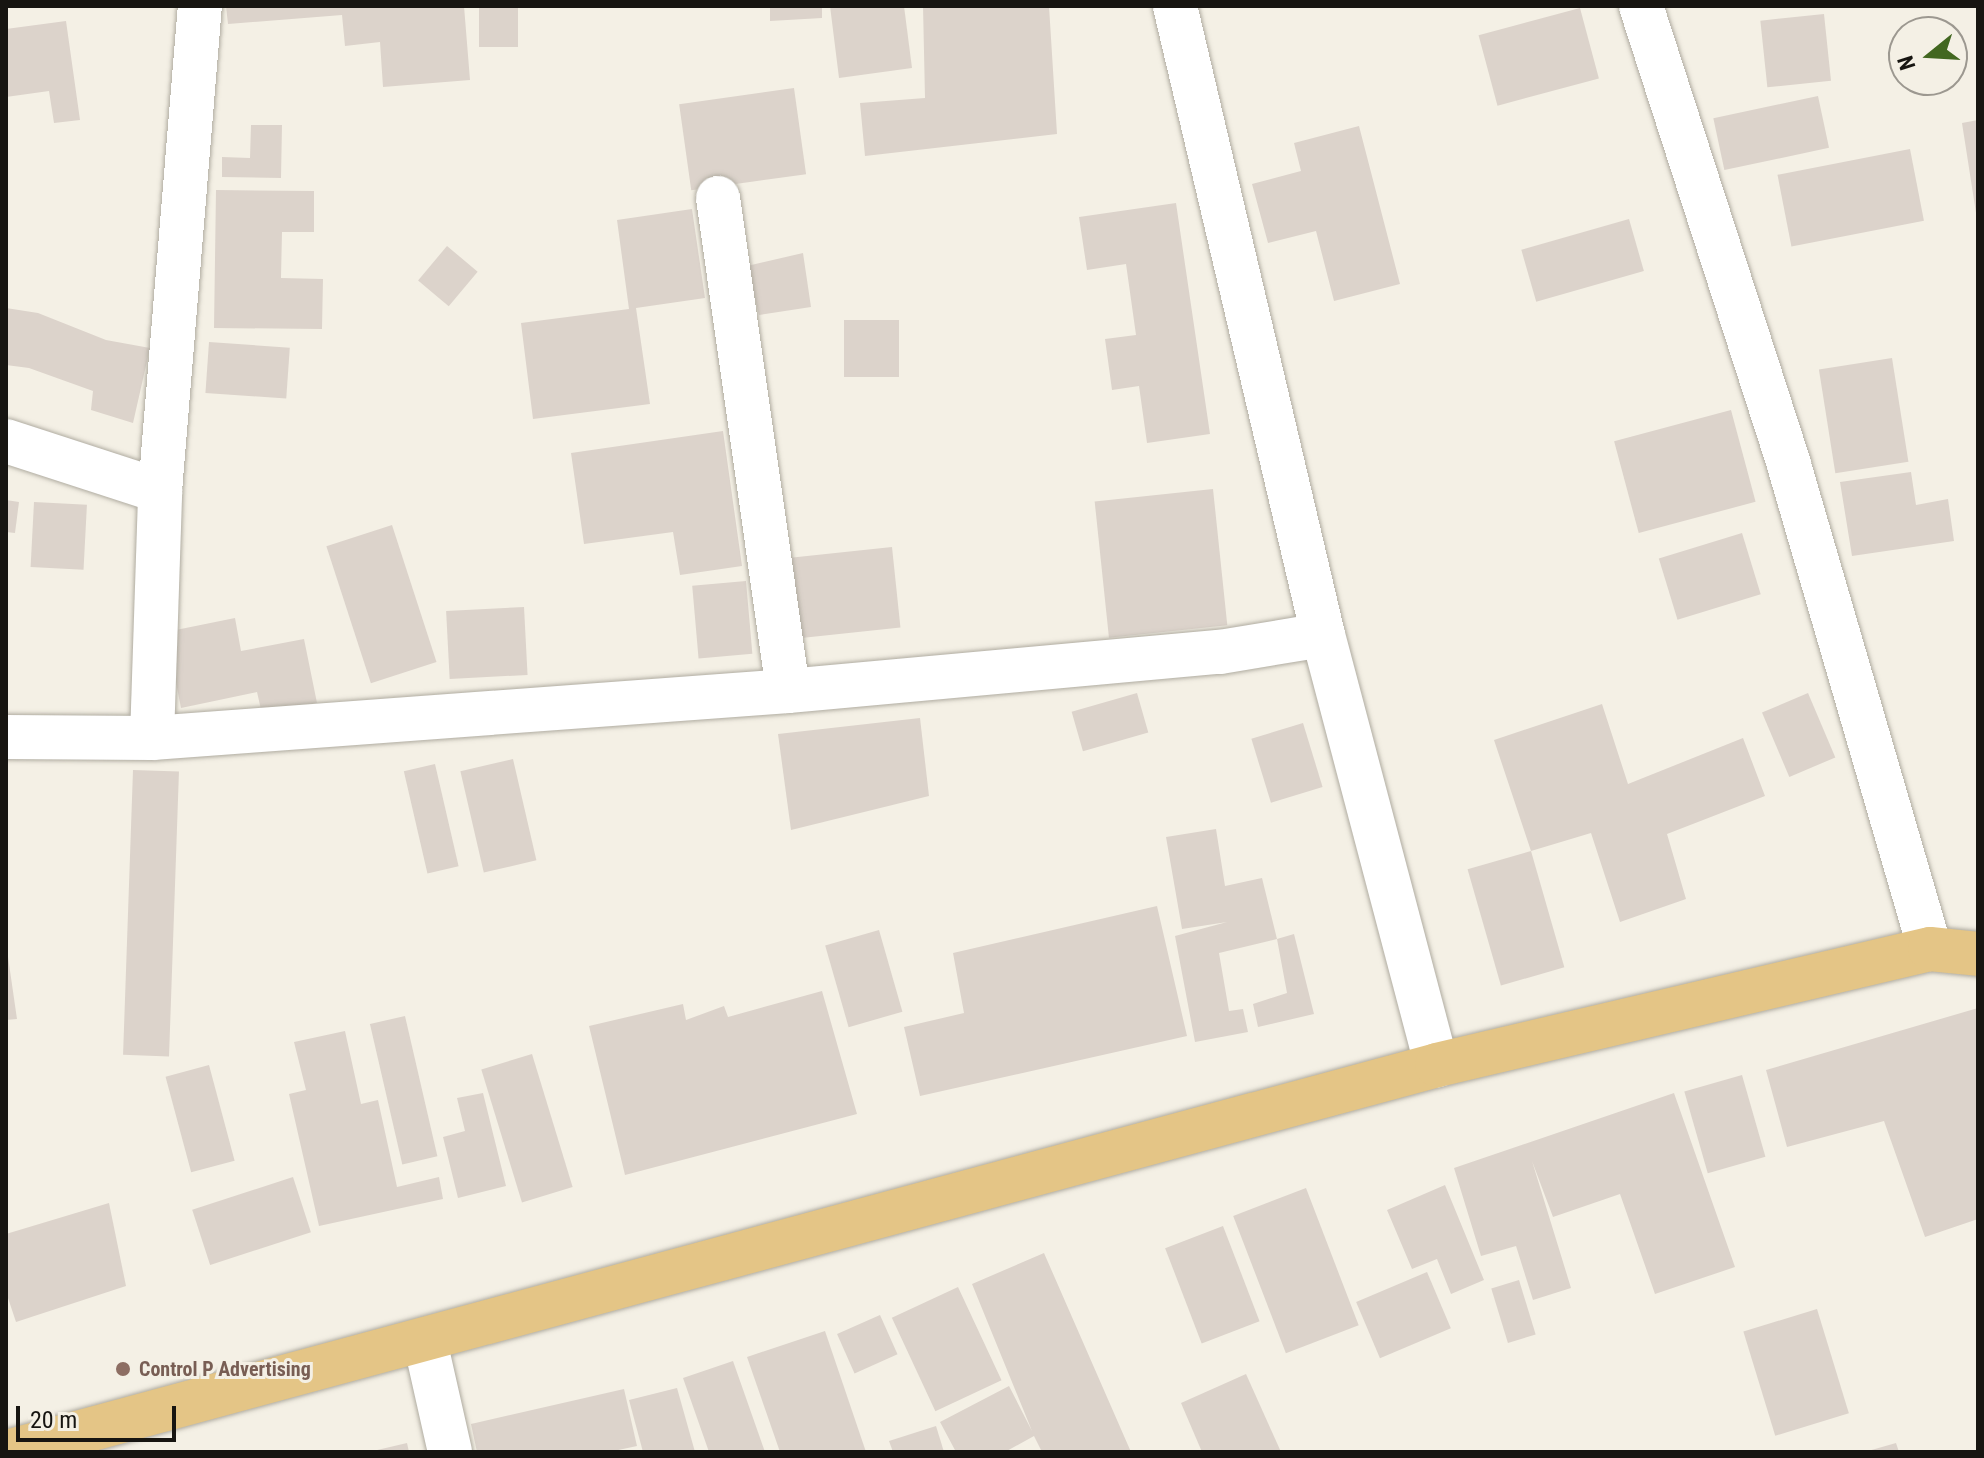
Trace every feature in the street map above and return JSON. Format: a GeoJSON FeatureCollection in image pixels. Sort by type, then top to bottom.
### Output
{"type":"FeatureCollection","features":[{"type":"Feature","properties":{"kind":"main road"},"geometry":{"type":"LineString","coordinates":[[7,1452],[1437,1065],[1930,949],[1978,954]]}},
{"type":"Feature","properties":{"kind":"street"},"geometry":{"type":"LineString","coordinates":[[152,738],[160,491],[200,6]]}},
{"type":"Feature","properties":{"kind":"street"},"geometry":{"type":"LineString","coordinates":[[1175,6],[1323,635],[1437,1065]]}},
{"type":"Feature","properties":{"kind":"street"},"geometry":{"type":"LineString","coordinates":[[1641,6],[1789,465],[1930,949]]}},
{"type":"Feature","properties":{"kind":"street"},"geometry":{"type":"LineString","coordinates":[[718,198],[788,691]]}},
{"type":"Feature","properties":{"kind":"street"},"geometry":{"type":"LineString","coordinates":[[6,441],[160,491]]}},
{"type":"Feature","properties":{"kind":"street"},"geometry":{"type":"LineString","coordinates":[[6,737],[152,738],[788,691],[1220,652],[1323,635]]}},
{"type":"Feature","properties":{"kind":"street"},"geometry":{"type":"LineString","coordinates":[[425,1341],[450,1452]]}},
{"type":"Feature","properties":{"kind":"building"},"geometry":{"type":"Polygon","coordinates":[[[226,6],[464,6],[470,80],[383,87],[380,42],[345,46],[342,15],[228,24],[226,6]]]}},
{"type":"Feature","properties":{"kind":"building"},"geometry":{"type":"Polygon","coordinates":[[[479,6],[518,6],[518,47],[479,47],[479,6]]]}},
{"type":"Feature","properties":{"kind":"building"},"geometry":{"type":"Polygon","coordinates":[[[770,6],[822,6],[822,18],[770,21],[770,6]]]}},
{"type":"Feature","properties":{"kind":"building"},"geometry":{"type":"Polygon","coordinates":[[[830,6],[904,6],[912,68],[839,78],[830,6]]]}},
{"type":"Feature","properties":{"kind":"building"},"geometry":{"type":"Polygon","coordinates":[[[923,6],[1049,6],[1057,134],[865,156],[860,103],[925,98],[923,6]]]}},
{"type":"Feature","properties":{"kind":"building"},"geometry":{"type":"Polygon","coordinates":[[[1580,8],[1599,79],[1497,106],[1479,35],[1580,8]]]}},
{"type":"Feature","properties":{"kind":"building"},"geometry":{"type":"Polygon","coordinates":[[[1824,14],[1831,81],[1767,87],[1760,21],[1824,14]]]}},
{"type":"Feature","properties":{"kind":"building"},"geometry":{"type":"Polygon","coordinates":[[[66,21],[80,120],[54,123],[49,91],[6,97],[6,29],[66,21]]]}},
{"type":"Feature","properties":{"kind":"building"},"geometry":{"type":"Polygon","coordinates":[[[794,88],[806,174],[691,190],[679,104],[794,88]]]}},
{"type":"Feature","properties":{"kind":"building"},"geometry":{"type":"Polygon","coordinates":[[[1818,96],[1829,148],[1724,170],[1713,118],[1818,96]]]}},
{"type":"Feature","properties":{"kind":"building"},"geometry":{"type":"Polygon","coordinates":[[[1978,120],[1978,213],[1976,213],[1962,123],[1978,120]]]}},
{"type":"Feature","properties":{"kind":"building"},"geometry":{"type":"Polygon","coordinates":[[[251,125],[282,125],[281,178],[222,177],[222,157],[250,158],[251,125]]]}},
{"type":"Feature","properties":{"kind":"building"},"geometry":{"type":"Polygon","coordinates":[[[1359,126],[1400,284],[1334,301],[1316,231],[1268,243],[1252,184],[1301,171],[1294,143],[1359,126]]]}},
{"type":"Feature","properties":{"kind":"building"},"geometry":{"type":"Polygon","coordinates":[[[1910,149],[1924,221],[1791,246],[1777,175],[1910,149]]]}},
{"type":"Feature","properties":{"kind":"building"},"geometry":{"type":"Polygon","coordinates":[[[216,190],[314,191],[314,232],[282,232],[281,278],[323,279],[322,329],[214,328],[216,190]]]}},
{"type":"Feature","properties":{"kind":"building"},"geometry":{"type":"Polygon","coordinates":[[[1176,203],[1210,434],[1147,443],[1139,386],[1112,390],[1105,339],[1136,335],[1126,264],[1087,270],[1079,217],[1176,203]]]}},
{"type":"Feature","properties":{"kind":"building"},"geometry":{"type":"Polygon","coordinates":[[[692,209],[705,298],[636,308],[650,404],[533,419],[521,323],[629,309],[617,220],[692,209]]]}},
{"type":"Feature","properties":{"kind":"building"},"geometry":{"type":"Polygon","coordinates":[[[1629,219],[1644,271],[1536,302],[1521,250],[1629,219]]]}},
{"type":"Feature","properties":{"kind":"building"},"geometry":{"type":"Polygon","coordinates":[[[447,246],[478,272],[449,306],[418,280],[447,246]]]}},
{"type":"Feature","properties":{"kind":"building"},"geometry":{"type":"Polygon","coordinates":[[[803,253],[811,307],[759,315],[747,266],[803,253]]]}},
{"type":"Feature","properties":{"kind":"building"},"geometry":{"type":"Polygon","coordinates":[[[6,308],[38,313],[106,340],[150,348],[133,423],[91,410],[93,391],[29,368],[6,365],[6,308]]]}},
{"type":"Feature","properties":{"kind":"building"},"geometry":{"type":"Polygon","coordinates":[[[844,320],[899,320],[899,377],[844,377],[844,320]]]}},
{"type":"Feature","properties":{"kind":"building"},"geometry":{"type":"Polygon","coordinates":[[[209,342],[290,348],[286,399],[205,393],[209,342]]]}},
{"type":"Feature","properties":{"kind":"building"},"geometry":{"type":"Polygon","coordinates":[[[1892,358],[1908,462],[1835,473],[1819,370],[1892,358]]]}},
{"type":"Feature","properties":{"kind":"building"},"geometry":{"type":"Polygon","coordinates":[[[1731,410],[1756,502],[1639,533],[1614,441],[1731,410]]]}},
{"type":"Feature","properties":{"kind":"building"},"geometry":{"type":"Polygon","coordinates":[[[723,431],[742,566],[680,575],[673,532],[584,544],[571,453],[723,431]]]}},
{"type":"Feature","properties":{"kind":"building"},"geometry":{"type":"Polygon","coordinates":[[[1911,472],[1916,505],[1948,499],[1954,541],[1852,556],[1840,482],[1911,472]]]}},
{"type":"Feature","properties":{"kind":"building"},"geometry":{"type":"Polygon","coordinates":[[[1213,489],[1227,625],[1109,638],[1095,501],[1213,489]]]}},
{"type":"Feature","properties":{"kind":"building"},"geometry":{"type":"Polygon","coordinates":[[[6,500],[19,502],[15,533],[6,532],[6,500]]]}},
{"type":"Feature","properties":{"kind":"building"},"geometry":{"type":"Polygon","coordinates":[[[34,502],[87,505],[84,570],[31,567],[34,502]]]}},
{"type":"Feature","properties":{"kind":"building"},"geometry":{"type":"Polygon","coordinates":[[[392,525],[436,662],[371,683],[326,546],[392,525]]]}},
{"type":"Feature","properties":{"kind":"building"},"geometry":{"type":"Polygon","coordinates":[[[1742,533],[1761,594],[1678,620],[1659,558],[1742,533]]]}},
{"type":"Feature","properties":{"kind":"building"},"geometry":{"type":"Polygon","coordinates":[[[892,547],[900,628],[799,638],[791,558],[892,547]]]}},
{"type":"Feature","properties":{"kind":"building"},"geometry":{"type":"Polygon","coordinates":[[[746,581],[752,654],[699,658],[692,586],[746,581]]]}},
{"type":"Feature","properties":{"kind":"building"},"geometry":{"type":"Polygon","coordinates":[[[524,607],[528,675],[450,679],[446,611],[524,607]]]}},
{"type":"Feature","properties":{"kind":"building"},"geometry":{"type":"Polygon","coordinates":[[[235,618],[241,651],[304,639],[317,703],[262,714],[257,692],[181,708],[166,632],[235,618]]]}},
{"type":"Feature","properties":{"kind":"building"},"geometry":{"type":"Polygon","coordinates":[[[1137,693],[1148,732],[1083,751],[1072,712],[1137,693]]]}},
{"type":"Feature","properties":{"kind":"building"},"geometry":{"type":"Polygon","coordinates":[[[1808,693],[1835,757],[1789,777],[1762,713],[1808,693]]]}},
{"type":"Feature","properties":{"kind":"building"},"geometry":{"type":"Polygon","coordinates":[[[1602,704],[1628,784],[1743,738],[1765,796],[1667,834],[1686,899],[1620,922],[1591,833],[1531,851],[1494,740],[1602,704]]]}},
{"type":"Feature","properties":{"kind":"building"},"geometry":{"type":"Polygon","coordinates":[[[920,718],[929,796],[791,830],[778,734],[920,718]]]}},
{"type":"Feature","properties":{"kind":"building"},"geometry":{"type":"Polygon","coordinates":[[[1303,723],[1323,787],[1271,803],[1251,739],[1303,723]]]}},
{"type":"Feature","properties":{"kind":"building"},"geometry":{"type":"Polygon","coordinates":[[[513,759],[536,860],[484,872],[460,771],[513,759]]]}},
{"type":"Feature","properties":{"kind":"building"},"geometry":{"type":"Polygon","coordinates":[[[435,764],[459,866],[427,874],[404,771],[435,764]]]}},
{"type":"Feature","properties":{"kind":"building"},"geometry":{"type":"Polygon","coordinates":[[[133,770],[179,772],[169,1056],[123,1055],[133,770]]]}},
{"type":"Feature","properties":{"kind":"building"},"geometry":{"type":"Polygon","coordinates":[[[1216,829],[1225,886],[1262,878],[1277,939],[1219,953],[1229,1011],[1243,1009],[1248,1032],[1195,1042],[1175,936],[1227,922],[1182,929],[1166,837],[1216,829]]]}},
{"type":"Feature","properties":{"kind":"building"},"geometry":{"type":"Polygon","coordinates":[[[1531,851],[1564,967],[1501,986],[1468,869],[1531,851]]]}},
{"type":"Feature","properties":{"kind":"building"},"geometry":{"type":"Polygon","coordinates":[[[1157,906],[1187,1036],[920,1096],[904,1027],[964,1013],[953,953],[1157,906]]]}},
{"type":"Feature","properties":{"kind":"building"},"geometry":{"type":"Polygon","coordinates":[[[879,930],[902,1012],[849,1027],[825,945],[879,930]]]}},
{"type":"Feature","properties":{"kind":"building"},"geometry":{"type":"Polygon","coordinates":[[[1294,934],[1314,1014],[1258,1027],[1253,1004],[1287,993],[1277,939],[1294,934]]]}},
{"type":"Feature","properties":{"kind":"building"},"geometry":{"type":"Polygon","coordinates":[[[6,943],[17,1019],[6,1020],[6,943]]]}},
{"type":"Feature","properties":{"kind":"building"},"geometry":{"type":"Polygon","coordinates":[[[822,991],[857,1114],[625,1175],[589,1026],[683,1004],[686,1020],[724,1006],[728,1017],[822,991]]]}},
{"type":"Feature","properties":{"kind":"building"},"geometry":{"type":"Polygon","coordinates":[[[1978,1008],[1978,1219],[1925,1237],[1884,1121],[1787,1147],[1766,1070],[1978,1008]]]}},
{"type":"Feature","properties":{"kind":"building"},"geometry":{"type":"Polygon","coordinates":[[[405,1016],[437,1156],[402,1164],[370,1024],[405,1016]]]}},
{"type":"Feature","properties":{"kind":"building"},"geometry":{"type":"Polygon","coordinates":[[[345,1031],[361,1104],[378,1100],[397,1187],[439,1177],[443,1199],[319,1226],[289,1094],[306,1090],[294,1042],[345,1031]]]}},
{"type":"Feature","properties":{"kind":"building"},"geometry":{"type":"Polygon","coordinates":[[[532,1054],[573,1187],[522,1202],[481,1069],[532,1054]]]}},
{"type":"Feature","properties":{"kind":"building"},"geometry":{"type":"Polygon","coordinates":[[[209,1065],[235,1161],[191,1172],[166,1077],[209,1065]]]}},
{"type":"Feature","properties":{"kind":"building"},"geometry":{"type":"Polygon","coordinates":[[[1742,1075],[1765,1157],[1708,1173],[1684,1092],[1742,1075]]]}},
{"type":"Feature","properties":{"kind":"building"},"geometry":{"type":"Polygon","coordinates":[[[483,1093],[506,1186],[458,1198],[443,1137],[465,1131],[457,1098],[483,1093]]]}},
{"type":"Feature","properties":{"kind":"building"},"geometry":{"type":"Polygon","coordinates":[[[1674,1093],[1735,1267],[1655,1294],[1620,1194],[1553,1217],[1532,1161],[1571,1288],[1533,1300],[1516,1246],[1481,1256],[1454,1168],[1674,1093]]]}},
{"type":"Feature","properties":{"kind":"building"},"geometry":{"type":"Polygon","coordinates":[[[293,1177],[311,1232],[210,1265],[192,1210],[293,1177]]]}},
{"type":"Feature","properties":{"kind":"building"},"geometry":{"type":"Polygon","coordinates":[[[1445,1185],[1484,1280],[1451,1294],[1437,1259],[1412,1269],[1387,1210],[1445,1185]]]}},
{"type":"Feature","properties":{"kind":"building"},"geometry":{"type":"Polygon","coordinates":[[[1306,1188],[1359,1325],[1286,1353],[1233,1216],[1306,1188]]]}},
{"type":"Feature","properties":{"kind":"building"},"geometry":{"type":"Polygon","coordinates":[[[109,1203],[126,1286],[16,1322],[6,1292],[6,1234],[109,1203]]]}},
{"type":"Feature","properties":{"kind":"building"},"geometry":{"type":"Polygon","coordinates":[[[1223,1226],[1260,1321],[1202,1343],[1165,1248],[1223,1226]]]}},
{"type":"Feature","properties":{"kind":"building"},"geometry":{"type":"Polygon","coordinates":[[[1044,1253],[1131,1452],[1042,1452],[1034,1436],[1005,1452],[956,1452],[940,1422],[1009,1386],[1032,1431],[972,1284],[1044,1253]]]}},
{"type":"Feature","properties":{"kind":"building"},"geometry":{"type":"Polygon","coordinates":[[[1427,1272],[1451,1328],[1380,1358],[1356,1302],[1427,1272]]]}},
{"type":"Feature","properties":{"kind":"building"},"geometry":{"type":"Polygon","coordinates":[[[1519,1280],[1536,1335],[1508,1343],[1491,1288],[1519,1280]]]}},
{"type":"Feature","properties":{"kind":"building"},"geometry":{"type":"Polygon","coordinates":[[[958,1287],[1002,1380],[935,1411],[892,1318],[958,1287]]]}},
{"type":"Feature","properties":{"kind":"building"},"geometry":{"type":"Polygon","coordinates":[[[1817,1309],[1849,1413],[1775,1436],[1743,1332],[1817,1309]]]}},
{"type":"Feature","properties":{"kind":"building"},"geometry":{"type":"Polygon","coordinates":[[[880,1315],[897,1354],[855,1373],[837,1334],[880,1315]]]}},
{"type":"Feature","properties":{"kind":"building"},"geometry":{"type":"Polygon","coordinates":[[[825,1331],[866,1452],[780,1452],[747,1357],[825,1331]]]}},
{"type":"Feature","properties":{"kind":"building"},"geometry":{"type":"Polygon","coordinates":[[[733,1361],[765,1452],[709,1452],[683,1378],[733,1361]]]}},
{"type":"Feature","properties":{"kind":"building"},"geometry":{"type":"Polygon","coordinates":[[[1246,1374],[1281,1452],[1202,1452],[1181,1403],[1246,1374]]]}},
{"type":"Feature","properties":{"kind":"building"},"geometry":{"type":"Polygon","coordinates":[[[677,1388],[695,1452],[643,1452],[629,1400],[677,1388]]]}},
{"type":"Feature","properties":{"kind":"building"},"geometry":{"type":"Polygon","coordinates":[[[624,1389],[637,1446],[609,1452],[477,1452],[471,1424],[624,1389]]]}},
{"type":"Feature","properties":{"kind":"building"},"geometry":{"type":"Polygon","coordinates":[[[936,1426],[944,1452],[893,1452],[889,1441],[936,1426]]]}},
{"type":"Feature","properties":{"kind":"building"},"geometry":{"type":"Polygon","coordinates":[[[407,1443],[409,1452],[373,1452],[373,1451],[407,1443]]]}},
{"type":"Feature","properties":{"kind":"building"},"geometry":{"type":"Polygon","coordinates":[[[1896,1443],[1899,1452],[1868,1452],[1868,1451],[1896,1443]]]}},
{"type":"Feature","properties":{"kind":"place","name":"Control P Advertising"},"geometry":{"type":"Point","coordinates":[123,1369]}}]}
